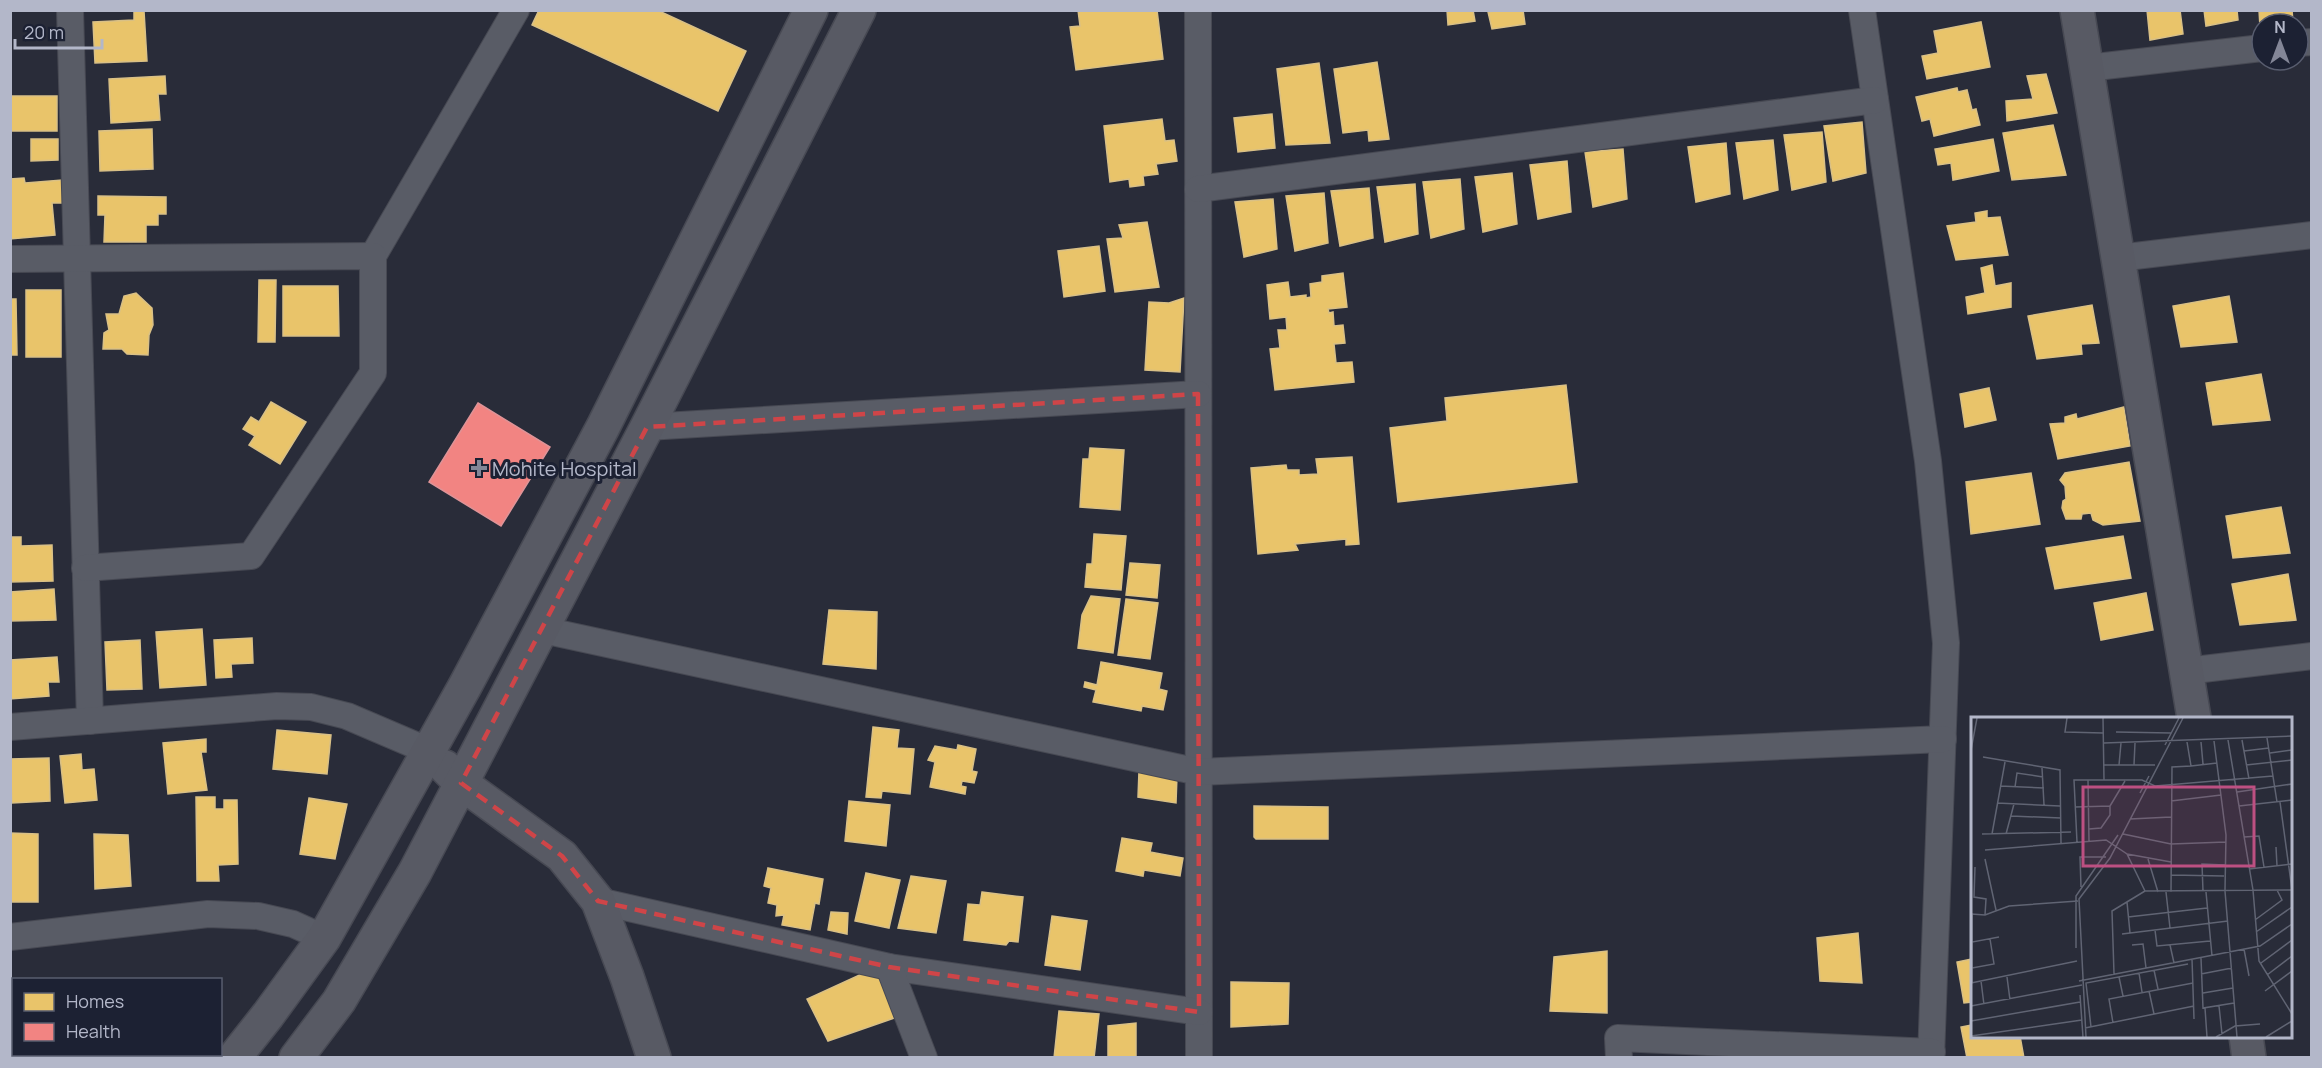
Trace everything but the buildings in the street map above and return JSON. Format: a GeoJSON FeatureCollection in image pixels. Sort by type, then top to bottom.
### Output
{"type":"FeatureCollection","features":[{"type":"Feature","properties":{"kind":"main road"},"geometry":{"type":"LineString","coordinates":[[234,1058],[324,938],[429,751],[603,427],[811,10]]}},
{"type":"Feature","properties":{"kind":"main road"},"geometry":{"type":"LineString","coordinates":[[296,1058],[339,1001],[415,872],[543,630],[859,10]]}},
{"type":"Feature","properties":{"kind":"main road"},"geometry":{"type":"LineString","coordinates":[[2077,10],[2194,717]]}},
{"type":"Feature","properties":{"kind":"main road"},"geometry":{"type":"LineString","coordinates":[[429,751],[461,783],[562,856],[597,901],[627,977],[654,1058]]}},
{"type":"Feature","properties":{"kind":"main road"},"geometry":{"type":"LineString","coordinates":[[2246,1038],[2249,1058]]}},
{"type":"Feature","properties":{"kind":"street"},"geometry":{"type":"LineString","coordinates":[[70,10],[90,721]]}},
{"type":"Feature","properties":{"kind":"street"},"geometry":{"type":"LineString","coordinates":[[85,568],[251,556],[373,373],[373,256],[516,10]]}},
{"type":"Feature","properties":{"kind":"street"},"geometry":{"type":"LineString","coordinates":[[1198,10],[1199,1058]]}},
{"type":"Feature","properties":{"kind":"street"},"geometry":{"type":"LineString","coordinates":[[1619,1058],[1618,1038],[1931,1055],[1946,643],[1928,461],[1862,10]]}},
{"type":"Feature","properties":{"kind":"street"},"geometry":{"type":"LineString","coordinates":[[2087,68],[2250,49]]}},
{"type":"Feature","properties":{"kind":"street"},"geometry":{"type":"LineString","coordinates":[[1198,189],[1875,100]]}},
{"type":"Feature","properties":{"kind":"street"},"geometry":{"type":"LineString","coordinates":[[2118,258],[2312,235]]}},
{"type":"Feature","properties":{"kind":"street"},"geometry":{"type":"LineString","coordinates":[[10,259],[373,256]]}},
{"type":"Feature","properties":{"kind":"street"},"geometry":{"type":"LineString","coordinates":[[647,427],[1198,394]]}},
{"type":"Feature","properties":{"kind":"street"},"geometry":{"type":"LineString","coordinates":[[543,630],[1199,772],[1943,739]]}},
{"type":"Feature","properties":{"kind":"street"},"geometry":{"type":"LineString","coordinates":[[2186,671],[2312,656]]}},
{"type":"Feature","properties":{"kind":"street"},"geometry":{"type":"LineString","coordinates":[[10,727],[278,706],[311,707],[347,716],[429,751]]}},
{"type":"Feature","properties":{"kind":"street"},"geometry":{"type":"LineString","coordinates":[[597,901],[889,967],[1199,1012]]}},
{"type":"Feature","properties":{"kind":"street"},"geometry":{"type":"LineString","coordinates":[[10,937],[208,914],[258,916],[293,924],[324,938]]}},
{"type":"Feature","properties":{"kind":"street"},"geometry":{"type":"LineString","coordinates":[[889,967],[924,1058]]}},
{"type":"Feature","properties":{"kind":"highlighted area"},"geometry":{"type":"Polygon","coordinates":[[[1198,394],[1199,1012],[889,967],[598,901],[562,856],[461,783],[647,427],[1198,394]]]}},
{"type":"Feature","properties":{"kind":"place","name":"Mohite Hospital"},"geometry":{"type":"Point","coordinates":[479,468]}}]}
